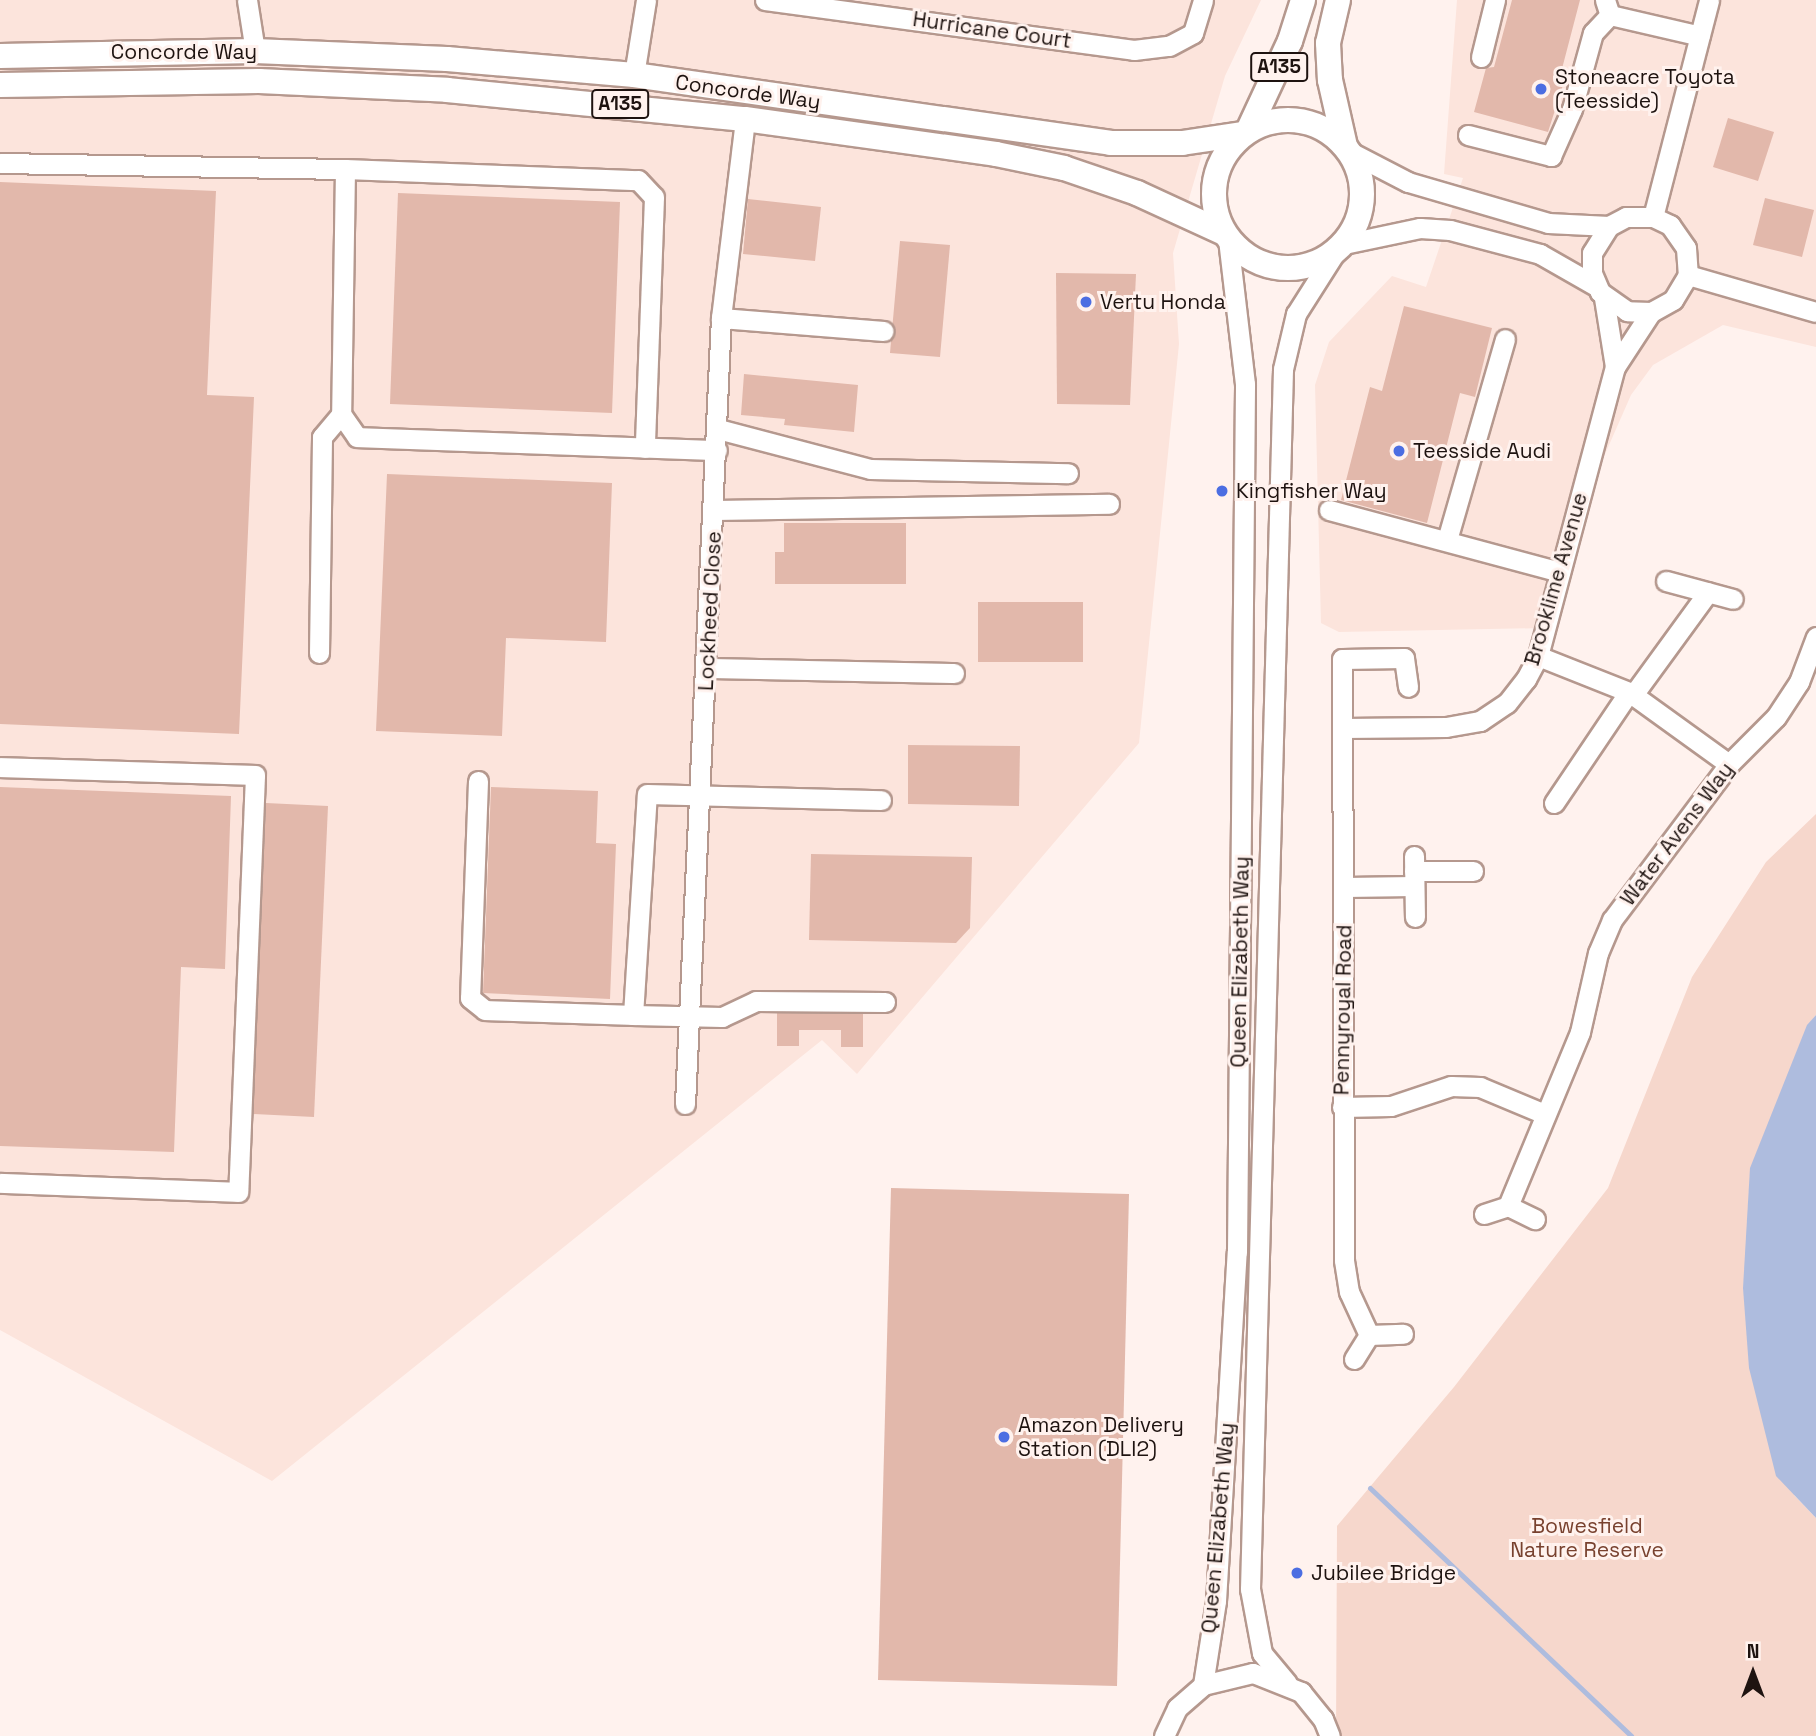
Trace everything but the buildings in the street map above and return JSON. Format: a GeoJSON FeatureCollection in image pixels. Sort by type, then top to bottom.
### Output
{"type":"FeatureCollection","features":[{"type":"Feature","properties":{"kind":"main road","name":"A135"},"geometry":{"type":"LineString","coordinates":[[1303,0],[1290,41],[1245,132],[1217,171],[1214,207],[1226,236],[1250,259],[1284,269],[1311,265],[1340,247],[1359,218],[1363,195],[1329,68],[1328,43],[1338,0]]}},
{"type":"Feature","properties":{"kind":"main road","name":"Concorde Way"},"geometry":{"type":"LineString","coordinates":[[0,56],[255,51],[447,59],[634,75],[1111,143],[1182,143],[1245,132]]}},
{"type":"Feature","properties":{"kind":"main road","name":"Concorde Way"},"geometry":{"type":"LineString","coordinates":[[0,85],[273,81],[447,90],[745,118],[996,154],[1064,168],[1137,193],[1226,236]]}},
{"type":"Feature","properties":{"kind":"main road","name":"A135"},"geometry":{"type":"LineString","coordinates":[[1245,132],[1266,122],[1293,119],[1318,125],[1349,150]]}},
{"type":"Feature","properties":{"kind":"street"},"geometry":{"type":"LineString","coordinates":[[247,0],[255,51]]}},
{"type":"Feature","properties":{"kind":"street"},"geometry":{"type":"LineString","coordinates":[[634,75],[646,0]]}},
{"type":"Feature","properties":{"kind":"street","name":"Hurricane Court"},"geometry":{"type":"LineString","coordinates":[[765,0],[1135,50],[1169,46],[1193,33],[1203,0]]}},
{"type":"Feature","properties":{"kind":"street"},"geometry":{"type":"LineString","coordinates":[[1481,57],[1495,0]]}},
{"type":"Feature","properties":{"kind":"street"},"geometry":{"type":"LineString","coordinates":[[1653,217],[1709,0]]}},
{"type":"Feature","properties":{"kind":"street"},"geometry":{"type":"LineString","coordinates":[[1468,135],[1551,156],[1572,109],[1593,33],[1608,8],[1700,36]]}},
{"type":"Feature","properties":{"kind":"street","name":"Lockheed Close"},"geometry":{"type":"LineString","coordinates":[[685,1104],[699,794],[708,667],[721,318],[745,118]]}},
{"type":"Feature","properties":{"kind":"street"},"geometry":{"type":"LineString","coordinates":[[1349,150],[1408,183],[1570,228],[1609,226],[1626,217],[1653,217],[1681,237],[1689,259],[1688,275],[1673,300],[1651,312],[1615,367]]}},
{"type":"Feature","properties":{"kind":"street"},"geometry":{"type":"LineString","coordinates":[[0,163],[345,169],[638,180],[654,197],[645,448]]}},
{"type":"Feature","properties":{"kind":"street"},"geometry":{"type":"LineString","coordinates":[[345,169],[341,414],[357,437],[717,450]]}},
{"type":"Feature","properties":{"kind":"street"},"geometry":{"type":"LineString","coordinates":[[1609,226],[1592,253],[1615,367]]}},
{"type":"Feature","properties":{"kind":"street"},"geometry":{"type":"LineString","coordinates":[[1340,247],[1420,228],[1450,230],[1540,254],[1627,311],[1651,312]]}},
{"type":"Feature","properties":{"kind":"street","name":"Queen Elizabeth Way"},"geometry":{"type":"LineString","coordinates":[[1203,1685],[1216,1601],[1237,1252],[1245,384],[1226,236]]}},
{"type":"Feature","properties":{"kind":"street","name":"Queen Elizabeth Way"},"geometry":{"type":"LineString","coordinates":[[1287,1683],[1262,1653],[1250,1589],[1283,369],[1296,314],[1340,247]]}},
{"type":"Feature","properties":{"kind":"street"},"geometry":{"type":"LineString","coordinates":[[1688,275],[1815,308]]}},
{"type":"Feature","properties":{"kind":"street"},"geometry":{"type":"LineString","coordinates":[[721,318],[883,331]]}},
{"type":"Feature","properties":{"kind":"street"},"geometry":{"type":"LineString","coordinates":[[1447,540],[1504,339]]}},
{"type":"Feature","properties":{"kind":"street","name":"Brooklime Avenue"},"geometry":{"type":"LineString","coordinates":[[1343,728],[1446,727],[1480,721],[1507,703],[1538,656],[1615,367]]}},
{"type":"Feature","properties":{"kind":"street"},"geometry":{"type":"LineString","coordinates":[[319,653],[322,437],[341,414]]}},
{"type":"Feature","properties":{"kind":"street"},"geometry":{"type":"LineString","coordinates":[[718,429],[870,469],[1068,473]]}},
{"type":"Feature","properties":{"kind":"street"},"geometry":{"type":"LineString","coordinates":[[715,510],[1109,505]]}},
{"type":"Feature","properties":{"kind":"street"},"geometry":{"type":"LineString","coordinates":[[1329,510],[1560,572]]}},
{"type":"Feature","properties":{"kind":"street"},"geometry":{"type":"LineString","coordinates":[[1666,581],[1733,599]]}},
{"type":"Feature","properties":{"kind":"street"},"geometry":{"type":"LineString","coordinates":[[1554,803],[1708,592]]}},
{"type":"Feature","properties":{"kind":"street","name":"Water Avens Way"},"geometry":{"type":"LineString","coordinates":[[1508,1206],[1580,1032],[1598,953],[1612,920],[1729,764],[1776,717],[1799,682],[1816,637]]}},
{"type":"Feature","properties":{"kind":"street"},"geometry":{"type":"LineString","coordinates":[[1538,656],[1631,694],[1729,764]]}},
{"type":"Feature","properties":{"kind":"street","name":"Pennyroyal Road"},"geometry":{"type":"LineString","coordinates":[[1369,1335],[1349,1292],[1344,1260],[1342,1107],[1345,887],[1342,659],[1404,658],[1408,687]]}},
{"type":"Feature","properties":{"kind":"street"},"geometry":{"type":"LineString","coordinates":[[708,667],[954,673]]}},
{"type":"Feature","properties":{"kind":"street"},"geometry":{"type":"LineString","coordinates":[[0,766],[255,775],[238,1192],[0,1183]]}},
{"type":"Feature","properties":{"kind":"street"},"geometry":{"type":"LineString","coordinates":[[478,781],[470,998],[474,1004],[485,1010],[688,1018],[722,1017],[756,1001],[885,1002]]}},
{"type":"Feature","properties":{"kind":"street"},"geometry":{"type":"LineString","coordinates":[[633,1015],[646,794],[881,800]]}},
{"type":"Feature","properties":{"kind":"street"},"geometry":{"type":"LineString","coordinates":[[1345,887],[1414,871],[1473,871]]}},
{"type":"Feature","properties":{"kind":"street"},"geometry":{"type":"LineString","coordinates":[[1414,871],[1415,917]]}},
{"type":"Feature","properties":{"kind":"street"},"geometry":{"type":"LineString","coordinates":[[1342,1107],[1391,1106],[1451,1086],[1480,1087],[1545,1114]]}},
{"type":"Feature","properties":{"kind":"street"},"geometry":{"type":"LineString","coordinates":[[1484,1214],[1508,1206],[1535,1219]]}},
{"type":"Feature","properties":{"kind":"street"},"geometry":{"type":"LineString","coordinates":[[1354,1359],[1369,1335],[1403,1334]]}},
{"type":"Feature","properties":{"kind":"street"},"geometry":{"type":"LineString","coordinates":[[1164,1736],[1177,1708],[1203,1685],[1244,1674],[1287,1683],[1314,1704],[1330,1736]]}},
{"type":"Feature","properties":{"kind":"shaded area"},"geometry":{"type":"Polygon","coordinates":[[[0,0],[1261,0],[1225,76],[1173,253],[1179,344],[1139,743],[857,1074],[822,1040],[272,1481],[0,1330],[0,0]]]}},
{"type":"Feature","properties":{"kind":"shaded area"},"geometry":{"type":"Polygon","coordinates":[[[1457,0],[1816,0],[1816,347],[1723,325],[1653,365],[1631,395],[1573,527],[1544,628],[1339,632],[1321,623],[1315,385],[1329,342],[1392,276],[1426,287],[1463,178],[1444,174],[1457,0]]]}},
{"type":"Feature","properties":{"kind":"green space","name":"Bowesfield Nature Reserve"},"geometry":{"type":"Polygon","coordinates":[[[1816,814],[1816,1015],[1807,1026],[1794,1495],[1816,1518],[1816,1736],[1336,1736],[1337,1526],[1454,1387],[1608,1188],[1692,977],[1766,862],[1816,814]]]}},
{"type":"Feature","properties":{"kind":"water"},"geometry":{"type":"Polygon","coordinates":[[[1816,1015],[1816,1518],[1776,1476],[1749,1368],[1743,1288],[1750,1168],[1807,1025],[1816,1015]]]}},
{"type":"Feature","properties":{"kind":"waterway"},"geometry":{"type":"LineString","coordinates":[[1370,1488],[1631,1736]]}},
{"type":"Feature","properties":{"kind":"place","name":"Stoneacre Toyota (Teesside)"},"geometry":{"type":"Point","coordinates":[1541,89]}},
{"type":"Feature","properties":{"kind":"place","name":"Vertu Honda"},"geometry":{"type":"Point","coordinates":[1086,302]}},
{"type":"Feature","properties":{"kind":"place","name":"Teesside Audi"},"geometry":{"type":"Point","coordinates":[1399,451]}},
{"type":"Feature","properties":{"kind":"place","name":"Kingfisher Way"},"geometry":{"type":"Point","coordinates":[1222,491]}},
{"type":"Feature","properties":{"kind":"place","name":"Amazon Delivery Station (DLI2)"},"geometry":{"type":"Point","coordinates":[1004,1437]}},
{"type":"Feature","properties":{"kind":"place","name":"Jubilee Bridge"},"geometry":{"type":"Point","coordinates":[1297,1573]}}]}
